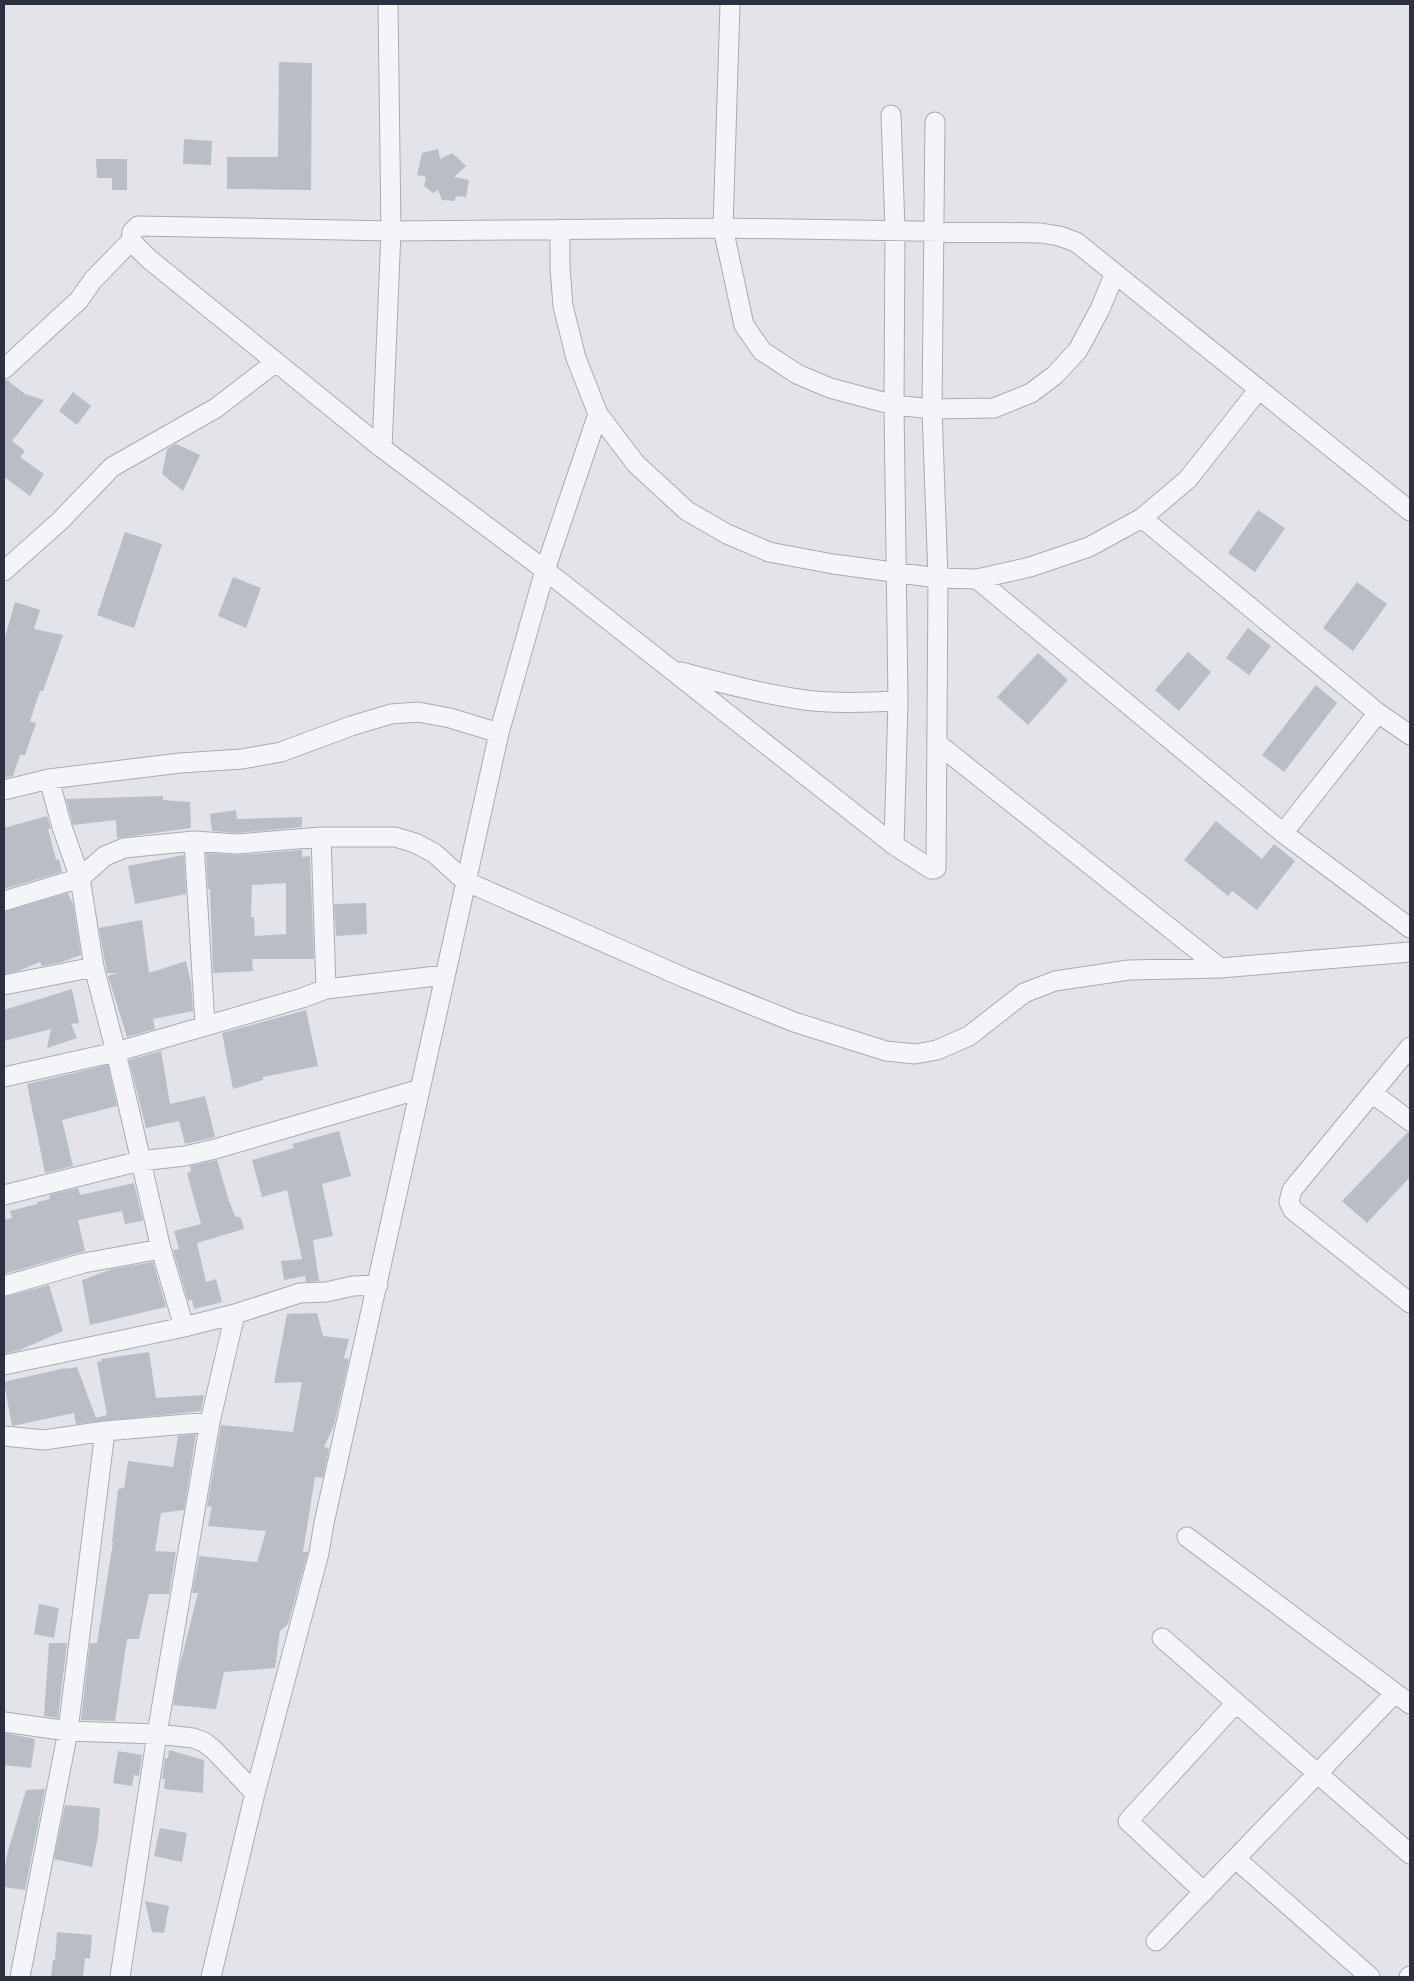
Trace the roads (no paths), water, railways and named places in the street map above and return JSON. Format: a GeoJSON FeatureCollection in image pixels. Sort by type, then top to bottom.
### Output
{"type":"FeatureCollection","features":[{"type":"Feature","properties":{"kind":"street"},"geometry":{"type":"LineString","coordinates":[[382,448],[392,231],[388,4]]}},
{"type":"Feature","properties":{"kind":"street"},"geometry":{"type":"LineString","coordinates":[[730,4],[723,228],[744,325],[762,351],[797,374],[830,388],[894,405],[932,410],[994,408],[1030,393],[1056,374],[1078,350],[1100,309],[1115,273]]}},
{"type":"Feature","properties":{"kind":"street"},"geometry":{"type":"LineString","coordinates":[[891,115],[895,229],[894,405],[898,701],[894,846]]}},
{"type":"Feature","properties":{"kind":"street"},"geometry":{"type":"LineString","coordinates":[[131,241],[150,259],[382,448],[545,570],[675,671],[894,846],[931,869],[936,868],[938,744],[938,578],[932,410],[935,122]]}},
{"type":"Feature","properties":{"kind":"street"},"geometry":{"type":"LineString","coordinates":[[4,369],[79,300],[93,280],[131,241],[132,232],[138,226],[392,231],[723,228],[895,229],[934,232],[1041,233],[1059,236],[1076,242],[1410,511]]}},
{"type":"Feature","properties":{"kind":"street"},"geometry":{"type":"LineString","coordinates":[[560,229],[560,268],[563,306],[576,358],[598,414],[636,464],[687,511],[726,534],[769,552],[833,564],[938,578],[977,578],[1030,567],[1089,547],[1142,518],[1188,478],[1259,389]]}},
{"type":"Feature","properties":{"kind":"street"},"geometry":{"type":"LineString","coordinates":[[4,571],[60,520],[112,467],[216,408],[276,362]]}},
{"type":"Feature","properties":{"kind":"street"},"geometry":{"type":"LineString","coordinates":[[211,1977],[255,1794],[319,1553],[324,1523],[500,733],[545,570],[598,414]]}},
{"type":"Feature","properties":{"kind":"street"},"geometry":{"type":"LineString","coordinates":[[1142,518],[1378,713],[1410,734]]}},
{"type":"Feature","properties":{"kind":"street"},"geometry":{"type":"LineString","coordinates":[[977,578],[1283,833],[1410,928]]}},
{"type":"Feature","properties":{"kind":"street"},"geometry":{"type":"LineString","coordinates":[[675,671],[759,692],[807,700],[843,702],[898,701]]}},
{"type":"Feature","properties":{"kind":"street"},"geometry":{"type":"LineString","coordinates":[[4,790],[49,779],[180,763],[242,759],[281,752],[351,726],[391,714],[418,712],[450,718],[500,733]]}},
{"type":"Feature","properties":{"kind":"street"},"geometry":{"type":"LineString","coordinates":[[1283,833],[1378,713]]}},
{"type":"Feature","properties":{"kind":"street"},"geometry":{"type":"LineString","coordinates":[[938,744],[1220,968]]}},
{"type":"Feature","properties":{"kind":"street"},"geometry":{"type":"LineString","coordinates":[[49,779],[62,827],[80,878],[94,967],[116,1052],[140,1161],[153,1206],[161,1249],[184,1327]]}},
{"type":"Feature","properties":{"kind":"street"},"geometry":{"type":"LineString","coordinates":[[321,837],[326,989]]}},
{"type":"Feature","properties":{"kind":"street"},"geometry":{"type":"LineString","coordinates":[[4,901],[80,878],[105,856],[124,848],[194,841],[237,844],[321,837],[395,837],[415,843],[434,853],[466,882],[685,978],[794,1022],[886,1051],[916,1054],[937,1050],[969,1036],[1024,993],[1055,981],[1130,970],[1220,968],[1410,952]]}},
{"type":"Feature","properties":{"kind":"street"},"geometry":{"type":"LineString","coordinates":[[194,841],[205,1024]]}},
{"type":"Feature","properties":{"kind":"street"},"geometry":{"type":"LineString","coordinates":[[4,985],[94,967]]}},
{"type":"Feature","properties":{"kind":"street"},"geometry":{"type":"LineString","coordinates":[[4,1077],[116,1052],[205,1024],[302,998],[326,989],[445,975]]}},
{"type":"Feature","properties":{"kind":"street"},"geometry":{"type":"LineString","coordinates":[[1410,1047],[1292,1190],[1289,1202],[1293,1210],[1410,1302]]}},
{"type":"Feature","properties":{"kind":"street"},"geometry":{"type":"LineString","coordinates":[[4,1194],[140,1161],[185,1156],[215,1149],[420,1089]]}},
{"type":"Feature","properties":{"kind":"street"},"geometry":{"type":"LineString","coordinates":[[1372,1093],[1410,1121]]}},
{"type":"Feature","properties":{"kind":"street"},"geometry":{"type":"LineString","coordinates":[[4,1286],[84,1263],[161,1249]]}},
{"type":"Feature","properties":{"kind":"street"},"geometry":{"type":"LineString","coordinates":[[4,1365],[184,1327],[235,1314],[300,1293],[326,1292],[353,1286],[378,1285]]}},
{"type":"Feature","properties":{"kind":"street"},"geometry":{"type":"LineString","coordinates":[[120,1977],[157,1734],[210,1422],[235,1314]]}},
{"type":"Feature","properties":{"kind":"street"},"geometry":{"type":"LineString","coordinates":[[4,1436],[44,1440],[210,1422]]}},
{"type":"Feature","properties":{"kind":"street"},"geometry":{"type":"LineString","coordinates":[[20,1977],[68,1731],[105,1432]]}},
{"type":"Feature","properties":{"kind":"street"},"geometry":{"type":"LineString","coordinates":[[1187,1537],[1410,1704]]}},
{"type":"Feature","properties":{"kind":"street"},"geometry":{"type":"LineString","coordinates":[[1162,1638],[1410,1854]]}},
{"type":"Feature","properties":{"kind":"street"},"geometry":{"type":"LineString","coordinates":[[1156,1941],[1395,1693]]}},
{"type":"Feature","properties":{"kind":"street"},"geometry":{"type":"LineString","coordinates":[[1204,1892],[1128,1821],[1236,1703]]}},
{"type":"Feature","properties":{"kind":"street"},"geometry":{"type":"LineString","coordinates":[[4,1722],[68,1731],[157,1734],[193,1738],[204,1742],[214,1750],[255,1794]]}},
{"type":"Feature","properties":{"kind":"street"},"geometry":{"type":"LineString","coordinates":[[1236,1859],[1370,1977]]}}]}
